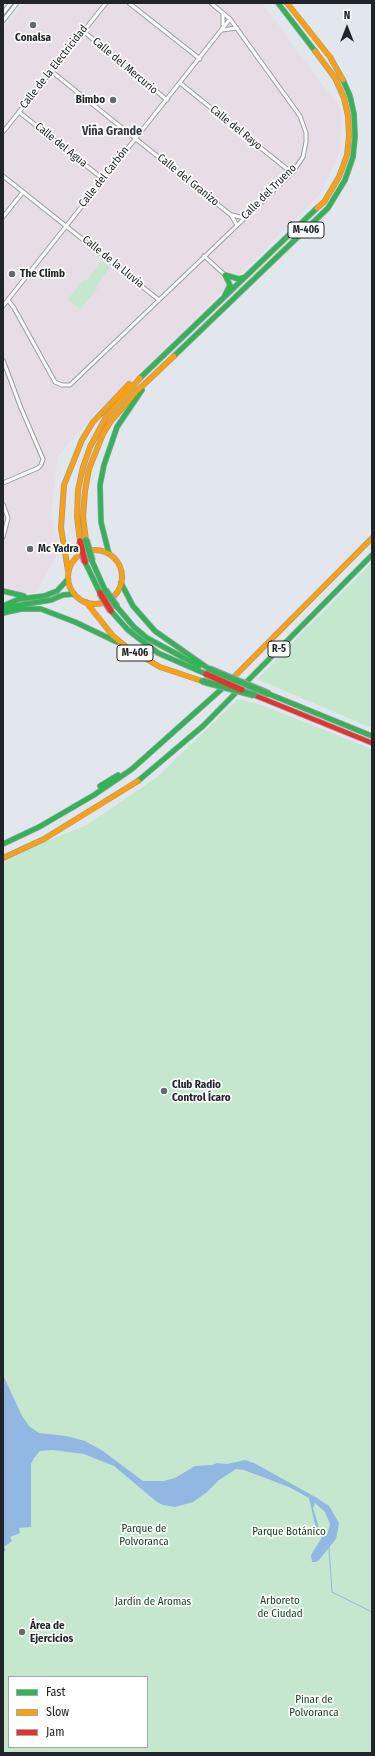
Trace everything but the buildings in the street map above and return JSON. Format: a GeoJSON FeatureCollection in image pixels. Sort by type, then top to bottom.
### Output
{"type":"FeatureCollection","features":[{"type":"Feature","properties":{"kind":"main road","name":"M-406"},"geometry":{"type":"LineString","coordinates":[[278,3],[335,78],[344,98],[348,116],[349,136],[347,155],[340,177],[324,202],[119,400],[106,416],[90,447],[83,467],[78,490],[77,517],[80,541],[85,562],[100,593],[111,611],[128,630],[158,653],[269,694],[372,735]]}},
{"type":"Feature","properties":{"kind":"main road","name":"M-406"},"geometry":{"type":"LineString","coordinates":[[287,3],[330,57],[343,79],[350,96],[354,114],[355,136],[353,157],[345,180],[328,208],[123,405],[103,434],[95,451],[84,491],[83,517],[86,540],[92,561],[105,590],[116,607],[134,627],[152,641],[254,695],[372,743]]}},
{"type":"Feature","properties":{"kind":"main road"},"geometry":{"type":"LineString","coordinates":[[224,275],[240,279],[249,276]]}},
{"type":"Feature","properties":{"kind":"main road"},"geometry":{"type":"LineString","coordinates":[[218,305],[230,285],[224,275]]}},
{"type":"Feature","properties":{"kind":"main road","name":"M-406"},"geometry":{"type":"LineString","coordinates":[[68,571],[61,528],[61,510],[64,485],[82,440],[94,422],[130,384],[145,370],[161,359]]}},
{"type":"Feature","properties":{"kind":"main road","name":"M-406"},"geometry":{"type":"LineString","coordinates":[[110,554],[105,542],[101,522],[100,485],[104,465],[117,427],[138,395],[166,364]]}},
{"type":"Feature","properties":{"kind":"main road","name":"R-5"},"geometry":{"type":"LineString","coordinates":[[3,844],[46,823],[94,795],[128,772],[192,718],[372,538]]}},
{"type":"Feature","properties":{"kind":"main road"},"geometry":{"type":"LineString","coordinates":[[3,612],[14,606],[51,600],[68,594],[74,594],[86,602],[94,604],[107,600],[117,592],[121,584],[122,574],[119,566],[110,554],[100,550],[90,550],[80,554],[68,571],[68,579],[74,594]]}},
{"type":"Feature","properties":{"kind":"main road","name":"R-5"},"geometry":{"type":"LineString","coordinates":[[3,858],[44,839],[91,812],[138,781],[203,726],[372,555]]}},
{"type":"Feature","properties":{"kind":"main road"},"geometry":{"type":"LineString","coordinates":[[3,606],[19,598],[44,596],[57,591],[68,579]]}},
{"type":"Feature","properties":{"kind":"main road","name":"M-406"},"geometry":{"type":"LineString","coordinates":[[121,584],[133,606],[155,631],[208,672]]}},
{"type":"Feature","properties":{"kind":"main road"},"geometry":{"type":"LineString","coordinates":[[3,591],[24,596],[44,596]]}},
{"type":"Feature","properties":{"kind":"main road"},"geometry":{"type":"LineString","coordinates":[[3,600],[9,602],[40,602]]}},
{"type":"Feature","properties":{"kind":"main road","name":"M-406"},"geometry":{"type":"LineString","coordinates":[[86,602],[109,632],[128,649],[160,667],[242,693],[254,695]]}},
{"type":"Feature","properties":{"kind":"main road"},"geometry":{"type":"LineString","coordinates":[[3,612],[21,608],[42,609],[109,637],[128,649]]}},
{"type":"Feature","properties":{"kind":"main road"},"geometry":{"type":"LineString","coordinates":[[315,720],[372,747]]}},
{"type":"Feature","properties":{"kind":"main road"},"geometry":{"type":"LineString","coordinates":[[100,786],[111,778],[128,772]]}},
{"type":"Feature","properties":{"kind":"street"},"geometry":{"type":"LineString","coordinates":[[3,13],[11,3]]}},
{"type":"Feature","properties":{"kind":"street"},"geometry":{"type":"LineString","coordinates":[[3,21],[18,3]]}},
{"type":"Feature","properties":{"kind":"street","name":"Calle de la Electricidad"},"geometry":{"type":"LineString","coordinates":[[3,132],[106,3]]}},
{"type":"Feature","properties":{"kind":"street"},"geometry":{"type":"LineString","coordinates":[[129,3],[200,59]]}},
{"type":"Feature","properties":{"kind":"street","name":"Calle del Trueno"},"geometry":{"type":"LineString","coordinates":[[8,300],[14,308],[55,382],[58,385],[70,385],[292,173],[303,157],[306,133],[304,124],[237,28],[230,19],[211,3]]}},
{"type":"Feature","properties":{"kind":"street"},"geometry":{"type":"LineString","coordinates":[[223,13],[224,20],[222,30],[237,28]]}},
{"type":"Feature","properties":{"kind":"street","name":"Calle del Carbón"},"geometry":{"type":"LineString","coordinates":[[3,306],[135,138],[200,59],[230,19]]}},
{"type":"Feature","properties":{"kind":"street","name":"Calle del Mercurio"},"geometry":{"type":"LineString","coordinates":[[83,31],[167,100]]}},
{"type":"Feature","properties":{"kind":"street","name":"Calle del Granizo"},"geometry":{"type":"LineString","coordinates":[[51,71],[231,215],[237,225]]}},
{"type":"Feature","properties":{"kind":"street","name":"Calle del Rayo"},"geometry":{"type":"LineString","coordinates":[[180,83],[292,173]]}},
{"type":"Feature","properties":{"kind":"street","name":"Calle del Agua"},"geometry":{"type":"LineString","coordinates":[[19,112],[103,179]]}},
{"type":"Feature","properties":{"kind":"street","name":"Calle de la Lluvia"},"geometry":{"type":"LineString","coordinates":[[3,176],[159,300]]}},
{"type":"Feature","properties":{"kind":"street"},"geometry":{"type":"LineString","coordinates":[[3,217],[23,192]]}},
{"type":"Feature","properties":{"kind":"street"},"geometry":{"type":"LineString","coordinates":[[231,215],[237,218],[244,218]]}},
{"type":"Feature","properties":{"kind":"street"},"geometry":{"type":"LineString","coordinates":[[204,256],[224,275]]}},
{"type":"Feature","properties":{"kind":"street"},"geometry":{"type":"LineString","coordinates":[[3,360],[20,408],[42,459],[41,465],[38,468],[3,483]]}},
{"type":"Feature","properties":{"kind":"street"},"geometry":{"type":"LineString","coordinates":[[3,504],[8,518],[3,536]]}},
{"type":"Feature","properties":{"kind":"shaded area"},"geometry":{"type":"Polygon","coordinates":[[[24,3],[262,3],[342,110],[341,149],[321,193],[159,354],[93,416],[58,456],[51,512],[60,550],[35,594],[13,591],[3,586],[3,29],[24,3]]]}},
{"type":"Feature","properties":{"kind":"green space"},"geometry":{"type":"Polygon","coordinates":[[[102,261],[110,267],[96,286],[97,290],[80,309],[68,299],[82,281],[88,279],[102,261]]]}},
{"type":"Feature","properties":{"kind":"green space"},"geometry":{"type":"Polygon","coordinates":[[[372,562],[372,728],[257,679],[372,562]]]}},
{"type":"Feature","properties":{"kind":"green space"},"geometry":{"type":"Polygon","coordinates":[[[238,699],[262,705],[372,749],[372,1753],[3,1753],[3,859],[87,825],[157,777],[238,699]]]}},
{"type":"Feature","properties":{"kind":"water"},"geometry":{"type":"Polygon","coordinates":[[[3,1375],[22,1416],[29,1426],[39,1433],[66,1436],[85,1441],[103,1451],[143,1481],[164,1481],[175,1478],[195,1466],[212,1465],[217,1463],[227,1464],[245,1460],[254,1463],[329,1506],[339,1523],[336,1539],[319,1560],[312,1562],[311,1555],[322,1537],[315,1524],[309,1498],[289,1487],[244,1470],[236,1469],[219,1480],[207,1492],[193,1502],[175,1507],[163,1505],[157,1502],[114,1466],[84,1454],[53,1450],[40,1451],[31,1464],[31,1527],[19,1528],[20,1533],[10,1537],[12,1541],[4,1547],[6,1550],[3,1553],[3,1375]],[[315,1503],[313,1508],[320,1531],[324,1536],[327,1535],[330,1524],[325,1512],[315,1503]]]}},
{"type":"Feature","properties":{"kind":"waterway"},"geometry":{"type":"LineString","coordinates":[[329,1548],[332,1592],[372,1612]]}},
{"type":"Feature","properties":{"kind":"traffic: fast"},"geometry":{"type":"LineString","coordinates":[[278,3],[315,51]]}},
{"type":"Feature","properties":{"kind":"traffic: fast"},"geometry":{"type":"LineString","coordinates":[[174,356],[328,208],[345,180],[353,157],[355,136],[354,114],[350,96],[343,80]]}},
{"type":"Feature","properties":{"kind":"traffic: fast"},"geometry":{"type":"LineString","coordinates":[[140,378],[317,208]]}},
{"type":"Feature","properties":{"kind":"traffic: fast"},"geometry":{"type":"LineString","coordinates":[[225,275],[230,285],[225,295]]}},
{"type":"Feature","properties":{"kind":"traffic: fast"},"geometry":{"type":"LineString","coordinates":[[225,275],[239,279],[245,277]]}},
{"type":"Feature","properties":{"kind":"traffic: fast"},"geometry":{"type":"LineString","coordinates":[[109,554],[101,522],[100,485],[104,465],[117,427],[142,390]]}},
{"type":"Feature","properties":{"kind":"traffic: fast"},"geometry":{"type":"LineString","coordinates":[[86,540],[92,561]]}},
{"type":"Feature","properties":{"kind":"traffic: fast"},"geometry":{"type":"LineString","coordinates":[[138,781],[203,726],[372,555]]}},
{"type":"Feature","properties":{"kind":"traffic: fast"},"geometry":{"type":"LineString","coordinates":[[92,561],[105,590]]}},
{"type":"Feature","properties":{"kind":"traffic: fast"},"geometry":{"type":"LineString","coordinates":[[85,562],[100,593]]}},
{"type":"Feature","properties":{"kind":"traffic: fast"},"geometry":{"type":"LineString","coordinates":[[3,606],[19,599],[44,596],[57,591],[68,579]]}},
{"type":"Feature","properties":{"kind":"traffic: fast"},"geometry":{"type":"LineString","coordinates":[[121,583],[133,606],[155,631],[209,669]]}},
{"type":"Feature","properties":{"kind":"traffic: fast"},"geometry":{"type":"LineString","coordinates":[[105,590],[117,607]]}},
{"type":"Feature","properties":{"kind":"traffic: fast"},"geometry":{"type":"LineString","coordinates":[[3,591],[24,596]]}},
{"type":"Feature","properties":{"kind":"traffic: fast"},"geometry":{"type":"LineString","coordinates":[[4,610],[14,606],[51,600],[63,595],[74,594]]}},
{"type":"Feature","properties":{"kind":"traffic: fast"},"geometry":{"type":"LineString","coordinates":[[117,607],[134,627],[147,638],[199,666]]}},
{"type":"Feature","properties":{"kind":"traffic: fast"},"geometry":{"type":"LineString","coordinates":[[3,613],[21,609],[41,609],[75,622],[117,642]]}},
{"type":"Feature","properties":{"kind":"traffic: fast"},"geometry":{"type":"LineString","coordinates":[[111,611],[128,630],[158,653],[206,674]]}},
{"type":"Feature","properties":{"kind":"traffic: fast"},"geometry":{"type":"LineString","coordinates":[[209,669],[269,694]]}},
{"type":"Feature","properties":{"kind":"traffic: fast"},"geometry":{"type":"LineString","coordinates":[[202,681],[254,695]]}},
{"type":"Feature","properties":{"kind":"traffic: fast"},"geometry":{"type":"LineString","coordinates":[[3,844],[39,827],[94,795],[132,769],[225,686]]}},
{"type":"Feature","properties":{"kind":"traffic: fast"},"geometry":{"type":"LineString","coordinates":[[269,694],[372,736]]}},
{"type":"Feature","properties":{"kind":"traffic: fast"},"geometry":{"type":"LineString","coordinates":[[100,786],[118,775]]}},
{"type":"Feature","properties":{"kind":"traffic: slow"},"geometry":{"type":"LineString","coordinates":[[287,3],[330,57],[343,80]]}},
{"type":"Feature","properties":{"kind":"traffic: slow"},"geometry":{"type":"LineString","coordinates":[[315,51],[335,78],[344,98],[348,116],[349,136],[347,155],[339,177],[324,202],[317,208]]}},
{"type":"Feature","properties":{"kind":"traffic: slow"},"geometry":{"type":"LineString","coordinates":[[86,540],[83,517],[85,491],[89,469],[103,434],[111,421],[137,391],[174,356]]}},
{"type":"Feature","properties":{"kind":"traffic: slow"},"geometry":{"type":"LineString","coordinates":[[80,541],[77,517],[78,490],[83,467],[90,447],[106,417],[140,378]]}},
{"type":"Feature","properties":{"kind":"traffic: slow"},"geometry":{"type":"LineString","coordinates":[[68,571],[61,528],[64,485],[82,440],[93,422],[129,384]]}},
{"type":"Feature","properties":{"kind":"traffic: slow"},"geometry":{"type":"LineString","coordinates":[[225,686],[372,538]]}},
{"type":"Feature","properties":{"kind":"traffic: slow"},"geometry":{"type":"LineString","coordinates":[[95,550],[105,552],[114,558],[120,567],[122,577],[120,587],[114,596],[105,602],[95,604],[85,602],[76,596],[70,587],[68,577],[70,567],[76,558],[85,552],[95,550]]}},
{"type":"Feature","properties":{"kind":"traffic: slow"},"geometry":{"type":"LineString","coordinates":[[86,602],[113,636],[129,649],[160,667],[202,681]]}},
{"type":"Feature","properties":{"kind":"traffic: slow"},"geometry":{"type":"LineString","coordinates":[[3,858],[44,839],[138,781]]}},
{"type":"Feature","properties":{"kind":"traffic: jam"},"geometry":{"type":"LineString","coordinates":[[80,541],[85,562]]}},
{"type":"Feature","properties":{"kind":"traffic: jam"},"geometry":{"type":"LineString","coordinates":[[100,593],[111,611]]}},
{"type":"Feature","properties":{"kind":"traffic: jam"},"geometry":{"type":"LineString","coordinates":[[206,674],[242,690]]}},
{"type":"Feature","properties":{"kind":"traffic: jam"},"geometry":{"type":"LineString","coordinates":[[254,695],[372,743]]}},
{"type":"Feature","properties":{"kind":"place","name":"Conalsa"},"geometry":{"type":"Point","coordinates":[33,25]}},
{"type":"Feature","properties":{"kind":"place","name":"Bimbo"},"geometry":{"type":"Point","coordinates":[113,100]}},
{"type":"Feature","properties":{"kind":"place","name":"The Climb"},"geometry":{"type":"Point","coordinates":[12,274]}},
{"type":"Feature","properties":{"kind":"place","name":"Mc Yadra"},"geometry":{"type":"Point","coordinates":[30,549]}},
{"type":"Feature","properties":{"kind":"place","name":"Club Radio Control Ícaro"},"geometry":{"type":"Point","coordinates":[164,1091]}},
{"type":"Feature","properties":{"kind":"place","name":"Área de Ejercicios"},"geometry":{"type":"Point","coordinates":[22,1632]}},
{"type":"Feature","properties":{"kind":"district","name":"Viña Grande"},"geometry":{"type":"Point","coordinates":[112,132]}},
{"type":"Feature","properties":{"kind":"park label","name":"Parque Botánico"},"geometry":{"type":"Point","coordinates":[289,1532]}},
{"type":"Feature","properties":{"kind":"park label","name":"Parque de Polvoranca"},"geometry":{"type":"Point","coordinates":[144,1535]}},
{"type":"Feature","properties":{"kind":"park label","name":"Jardín de Aromas"},"geometry":{"type":"Point","coordinates":[153,1602]}},
{"type":"Feature","properties":{"kind":"park label","name":"Arboreto de Ciudad"},"geometry":{"type":"Point","coordinates":[280,1607]}},
{"type":"Feature","properties":{"kind":"park label","name":"Pinar de Polvoranca"},"geometry":{"type":"Point","coordinates":[314,1706]}}]}
